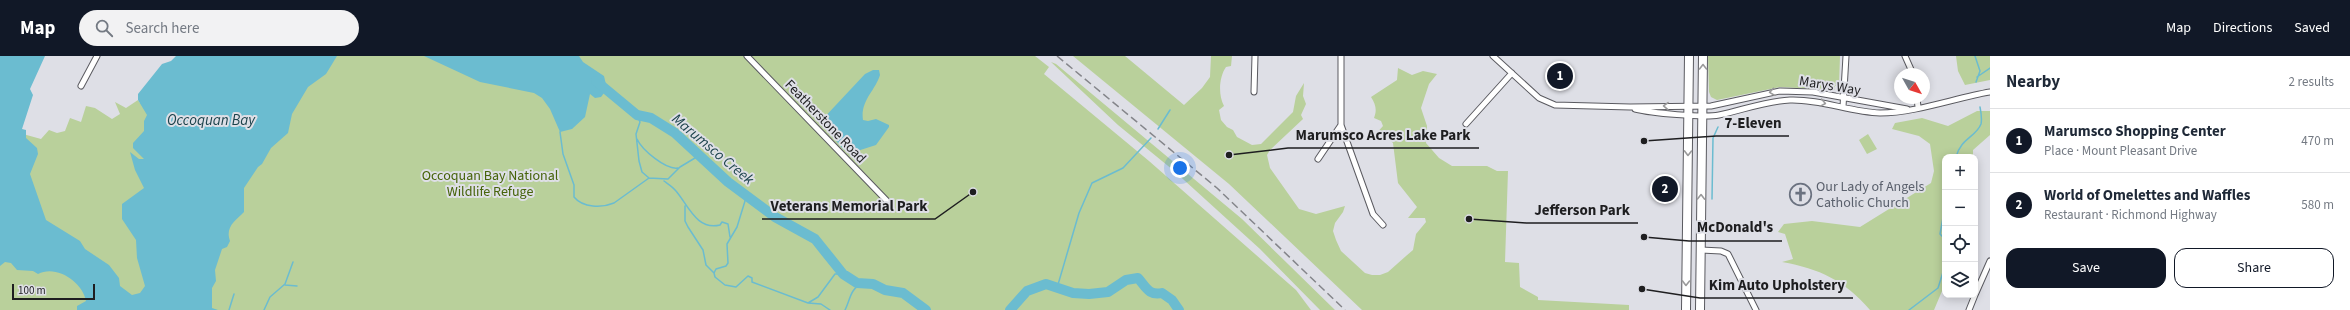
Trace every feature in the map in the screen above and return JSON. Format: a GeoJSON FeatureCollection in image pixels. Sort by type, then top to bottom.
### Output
{"type":"FeatureCollection","features":[{"type":"Feature","properties":{"kind":"main road"},"geometry":{"type":"LineString","coordinates":[[1686,308],[1689,56]]}},
{"type":"Feature","properties":{"kind":"main road"},"geometry":{"type":"LineString","coordinates":[[1700,308],[1703,56]]}},
{"type":"Feature","properties":{"kind":"street"},"geometry":{"type":"LineString","coordinates":[[81,86],[97,56]]}},
{"type":"Feature","properties":{"kind":"street","name":"Featherstone Road"},"geometry":{"type":"LineString","coordinates":[[747,56],[888,202]]}},
{"type":"Feature","properties":{"kind":"street"},"geometry":{"type":"LineString","coordinates":[[1254,92],[1255,56]]}},
{"type":"Feature","properties":{"kind":"street"},"geometry":{"type":"LineString","coordinates":[[1341,56],[1341,125],[1372,214],[1383,225]]}},
{"type":"Feature","properties":{"kind":"street"},"geometry":{"type":"LineString","coordinates":[[1493,56],[1539,98],[1548,104],[1562,106],[1689,110]]}},
{"type":"Feature","properties":{"kind":"street"},"geometry":{"type":"LineString","coordinates":[[1844,107],[1846,56]]}},
{"type":"Feature","properties":{"kind":"street"},"geometry":{"type":"LineString","coordinates":[[1905,56],[1910,68]]}},
{"type":"Feature","properties":{"kind":"street"},"geometry":{"type":"LineString","coordinates":[[1466,124],[1512,73]]}},
{"type":"Feature","properties":{"kind":"street","name":"Marys Way"},"geometry":{"type":"LineString","coordinates":[[1689,110],[1702,106],[1780,91],[1813,92],[1907,109]]}},
{"type":"Feature","properties":{"kind":"street","name":"Marys Way"},"geometry":{"type":"LineString","coordinates":[[1689,110],[1702,115],[1719,115],[1749,107],[1789,100],[1822,102],[1883,113],[1990,92]]}},
{"type":"Feature","properties":{"kind":"street"},"geometry":{"type":"LineString","coordinates":[[1630,107],[1650,112],[1689,110]]}},
{"type":"Feature","properties":{"kind":"street"},"geometry":{"type":"LineString","coordinates":[[1318,159],[1341,125]]}},
{"type":"Feature","properties":{"kind":"street"},"geometry":{"type":"LineString","coordinates":[[1701,250],[1717,250],[1728,254],[1756,310]]}},
{"type":"Feature","properties":{"kind":"street"},"geometry":{"type":"LineString","coordinates":[[1978,288],[1990,261]]}},
{"type":"Feature","properties":{"kind":"street"},"geometry":{"type":"LineString","coordinates":[[1969,310],[1974,298]]}},
{"type":"Feature","properties":{"kind":"green space","name":"Occoquan Bay National Wildlife Refuge"},"geometry":{"type":"Polygon","coordinates":[[[177,56],[1035,56],[1049,67],[1044,74],[1149,161],[1296,290],[1311,310],[0,310],[0,261],[25,198],[23,134],[41,139],[49,130],[57,133],[65,131],[70,118],[81,122],[86,106],[95,108],[112,119],[120,114],[115,102],[126,108],[138,100],[140,103],[177,56]]]}},
{"type":"Feature","properties":{"kind":"green space"},"geometry":{"type":"Polygon","coordinates":[[[1073,56],[1125,56],[1184,105],[1202,88],[1210,77],[1211,56],[1232,56],[1231,66],[1226,67],[1220,86],[1224,106],[1219,110],[1221,120],[1227,127],[1233,130],[1237,137],[1252,145],[1261,144],[1293,112],[1296,96],[1304,83],[1303,96],[1306,104],[1301,115],[1303,119],[1270,150],[1267,155],[1270,168],[1299,209],[1316,214],[1345,206],[1343,212],[1335,223],[1333,231],[1336,240],[1341,251],[1365,273],[1372,275],[1380,275],[1388,272],[1413,250],[1416,234],[1426,222],[1425,218],[1408,218],[1417,207],[1398,183],[1393,143],[1388,138],[1374,136],[1383,126],[1381,121],[1374,118],[1376,108],[1371,97],[1397,80],[1398,68],[1412,75],[1423,71],[1437,74],[1429,84],[1421,108],[1427,126],[1426,143],[1439,158],[1452,166],[1487,166],[1497,171],[1508,171],[1505,262],[1519,263],[1520,287],[1538,297],[1538,300],[1629,305],[1629,310],[1362,310],[1229,184],[1073,56]]]}},
{"type":"Feature","properties":{"kind":"green space"},"geometry":{"type":"Polygon","coordinates":[[[1708,56],[1840,56],[1839,86],[1835,86],[1835,90],[1780,87],[1717,100],[1711,97],[1709,92],[1708,56]]]}},
{"type":"Feature","properties":{"kind":"green space"},"geometry":{"type":"Polygon","coordinates":[[[1956,56],[1990,56],[1990,80],[1965,85],[1958,71],[1956,56]]]}},
{"type":"Feature","properties":{"kind":"green space"},"geometry":{"type":"Polygon","coordinates":[[[1051,62],[1056,64],[1242,219],[1335,310],[1320,310],[1260,249],[1173,170],[1118,125],[1051,62]]]}},
{"type":"Feature","properties":{"kind":"green space"},"geometry":{"type":"Polygon","coordinates":[[[1977,111],[1990,111],[1990,135],[1973,150],[1973,154],[1942,154],[1942,291],[1934,310],[1870,310],[1851,291],[1830,277],[1808,268],[1782,262],[1793,259],[1785,234],[1778,232],[1784,224],[1812,221],[1860,227],[1931,183],[1934,171],[1930,144],[1919,136],[1892,129],[1895,123],[1922,118],[1948,126],[1977,111]]]}},
{"type":"Feature","properties":{"kind":"green space"},"geometry":{"type":"Polygon","coordinates":[[[1868,134],[1877,149],[1867,154],[1859,140],[1868,134]]]}},
{"type":"Feature","properties":{"kind":"water","name":"Occoquan Bay"},"geometry":{"type":"Polygon","coordinates":[[[0,56],[45,56],[30,89],[33,95],[22,129],[26,130],[26,138],[37,148],[38,154],[30,174],[46,220],[80,241],[85,249],[109,265],[119,278],[120,286],[132,295],[140,293],[145,286],[137,258],[136,240],[122,219],[122,204],[144,188],[135,170],[130,152],[139,159],[144,159],[133,148],[133,143],[144,131],[144,121],[147,115],[138,100],[138,94],[162,64],[171,61],[176,56],[337,56],[326,74],[308,87],[292,114],[288,133],[271,148],[262,164],[258,167],[244,188],[244,212],[234,221],[230,228],[230,241],[227,247],[222,249],[215,270],[216,281],[212,288],[212,308],[218,310],[77,310],[77,306],[86,301],[80,287],[68,277],[53,271],[38,274],[33,271],[17,270],[11,263],[5,262],[0,266],[0,56]]]}},
{"type":"Feature","properties":{"kind":"water"},"geometry":{"type":"Polygon","coordinates":[[[424,56],[579,56],[583,62],[604,76],[607,89],[601,97],[595,98],[590,94],[585,117],[572,129],[560,132],[550,109],[542,98],[534,93],[480,82],[424,56]]]}},
{"type":"Feature","properties":{"kind":"water"},"geometry":{"type":"Polygon","coordinates":[[[873,70],[879,70],[880,75],[864,107],[863,120],[868,121],[876,119],[889,125],[889,127],[876,145],[851,153],[843,149],[820,122],[865,74],[873,70]]]}},
{"type":"Feature","properties":{"kind":"waterway"},"geometry":{"type":"LineString","coordinates":[[1975,56],[1980,71],[1976,82]]}},
{"type":"Feature","properties":{"kind":"waterway"},"geometry":{"type":"LineString","coordinates":[[1977,77],[1990,68]]}},
{"type":"Feature","properties":{"kind":"waterway","name":"Marumsco Creek"},"geometry":{"type":"LineString","coordinates":[[596,81],[637,115],[651,118],[675,133],[728,182],[775,217],[815,239],[843,274],[857,283],[873,284],[885,290],[903,293],[926,310]]}},
{"type":"Feature","properties":{"kind":"waterway"},"geometry":{"type":"LineString","coordinates":[[1957,154],[1961,146],[1976,132],[1981,124],[1980,107]]}},
{"type":"Feature","properties":{"kind":"waterway"},"geometry":{"type":"LineString","coordinates":[[1158,129],[1170,110]]}},
{"type":"Feature","properties":{"kind":"waterway"},"geometry":{"type":"LineString","coordinates":[[637,115],[640,122],[636,134],[639,161],[642,172],[649,178]]}},
{"type":"Feature","properties":{"kind":"waterway"},"geometry":{"type":"LineString","coordinates":[[1712,199],[1713,138],[1718,127]]}},
{"type":"Feature","properties":{"kind":"waterway"},"geometry":{"type":"LineString","coordinates":[[560,132],[563,154],[574,185],[574,197],[582,203],[593,206],[604,206],[614,203],[649,178],[668,179],[680,167],[700,155]]}},
{"type":"Feature","properties":{"kind":"waterway"},"geometry":{"type":"LineString","coordinates":[[1057,288],[1079,213],[1092,183],[1123,168],[1151,138]]}},
{"type":"Feature","properties":{"kind":"waterway"},"geometry":{"type":"LineString","coordinates":[[637,139],[649,154],[661,163],[673,168],[678,168]]}},
{"type":"Feature","properties":{"kind":"waterway"},"geometry":{"type":"LineString","coordinates":[[664,181],[675,190],[699,221],[712,226],[720,225],[722,222],[728,224],[730,237]]}},
{"type":"Feature","properties":{"kind":"waterway"},"geometry":{"type":"LineString","coordinates":[[745,195],[745,201],[737,227],[727,244],[728,263],[726,266],[716,269],[714,273],[715,277],[725,285],[736,287],[748,276],[752,278],[752,282],[808,303],[818,297],[835,274],[843,274]]}},
{"type":"Feature","properties":{"kind":"waterway"},"geometry":{"type":"LineString","coordinates":[[685,206],[685,221],[703,250],[706,265],[714,273]]}},
{"type":"Feature","properties":{"kind":"waterway"},"geometry":{"type":"LineString","coordinates":[[1942,223],[1940,234],[1942,236]]}},
{"type":"Feature","properties":{"kind":"waterway"},"geometry":{"type":"LineString","coordinates":[[264,310],[270,297],[285,284],[293,262]]}},
{"type":"Feature","properties":{"kind":"waterway"},"geometry":{"type":"LineString","coordinates":[[1909,310],[1938,288],[1942,275]]}},
{"type":"Feature","properties":{"kind":"waterway","name":"Marumsco Creek"},"geometry":{"type":"LineString","coordinates":[[1010,310],[1027,291],[1046,284],[1073,293],[1089,294],[1108,292],[1126,280],[1138,278],[1151,292],[1158,294],[1162,293],[1172,300],[1179,310]]}},
{"type":"Feature","properties":{"kind":"waterway"},"geometry":{"type":"LineString","coordinates":[[845,310],[855,288],[862,284]]}},
{"type":"Feature","properties":{"kind":"waterway"},"geometry":{"type":"LineString","coordinates":[[285,285],[297,286]]}},
{"type":"Feature","properties":{"kind":"waterway"},"geometry":{"type":"LineString","coordinates":[[229,310],[234,294]]}},
{"type":"Feature","properties":{"kind":"waterway"},"geometry":{"type":"LineString","coordinates":[[808,303],[821,304],[830,310]]}},
{"type":"Feature","properties":{"kind":"railway"},"geometry":{"type":"LineString","coordinates":[[1057,56],[1217,188],[1345,310]]}},
{"type":"Feature","properties":{"kind":"place","name":"Marumsco Shopping Center"},"geometry":{"type":"Point","coordinates":[1560,76]}},
{"type":"Feature","properties":{"kind":"place","name":"7-Eleven"},"geometry":{"type":"Point","coordinates":[1644,141]}},
{"type":"Feature","properties":{"kind":"place","name":"Marumsco Acres Lake Park"},"geometry":{"type":"Point","coordinates":[1229,155]}},
{"type":"Feature","properties":{"kind":"place","name":"World of Omelettes and Waffles"},"geometry":{"type":"Point","coordinates":[1665,189]}},
{"type":"Feature","properties":{"kind":"place","name":"Veterans Memorial Park"},"geometry":{"type":"Point","coordinates":[973,192]}},
{"type":"Feature","properties":{"kind":"place","name":"Our Lady of Angels Catholic Church"},"geometry":{"type":"Point","coordinates":[1801,194]}},
{"type":"Feature","properties":{"kind":"place","name":"Jefferson Park"},"geometry":{"type":"Point","coordinates":[1469,219]}},
{"type":"Feature","properties":{"kind":"place","name":"McDonald's"},"geometry":{"type":"Point","coordinates":[1644,237]}},
{"type":"Feature","properties":{"kind":"place","name":"Kim Auto Upholstery"},"geometry":{"type":"Point","coordinates":[1642,289]}}]}
